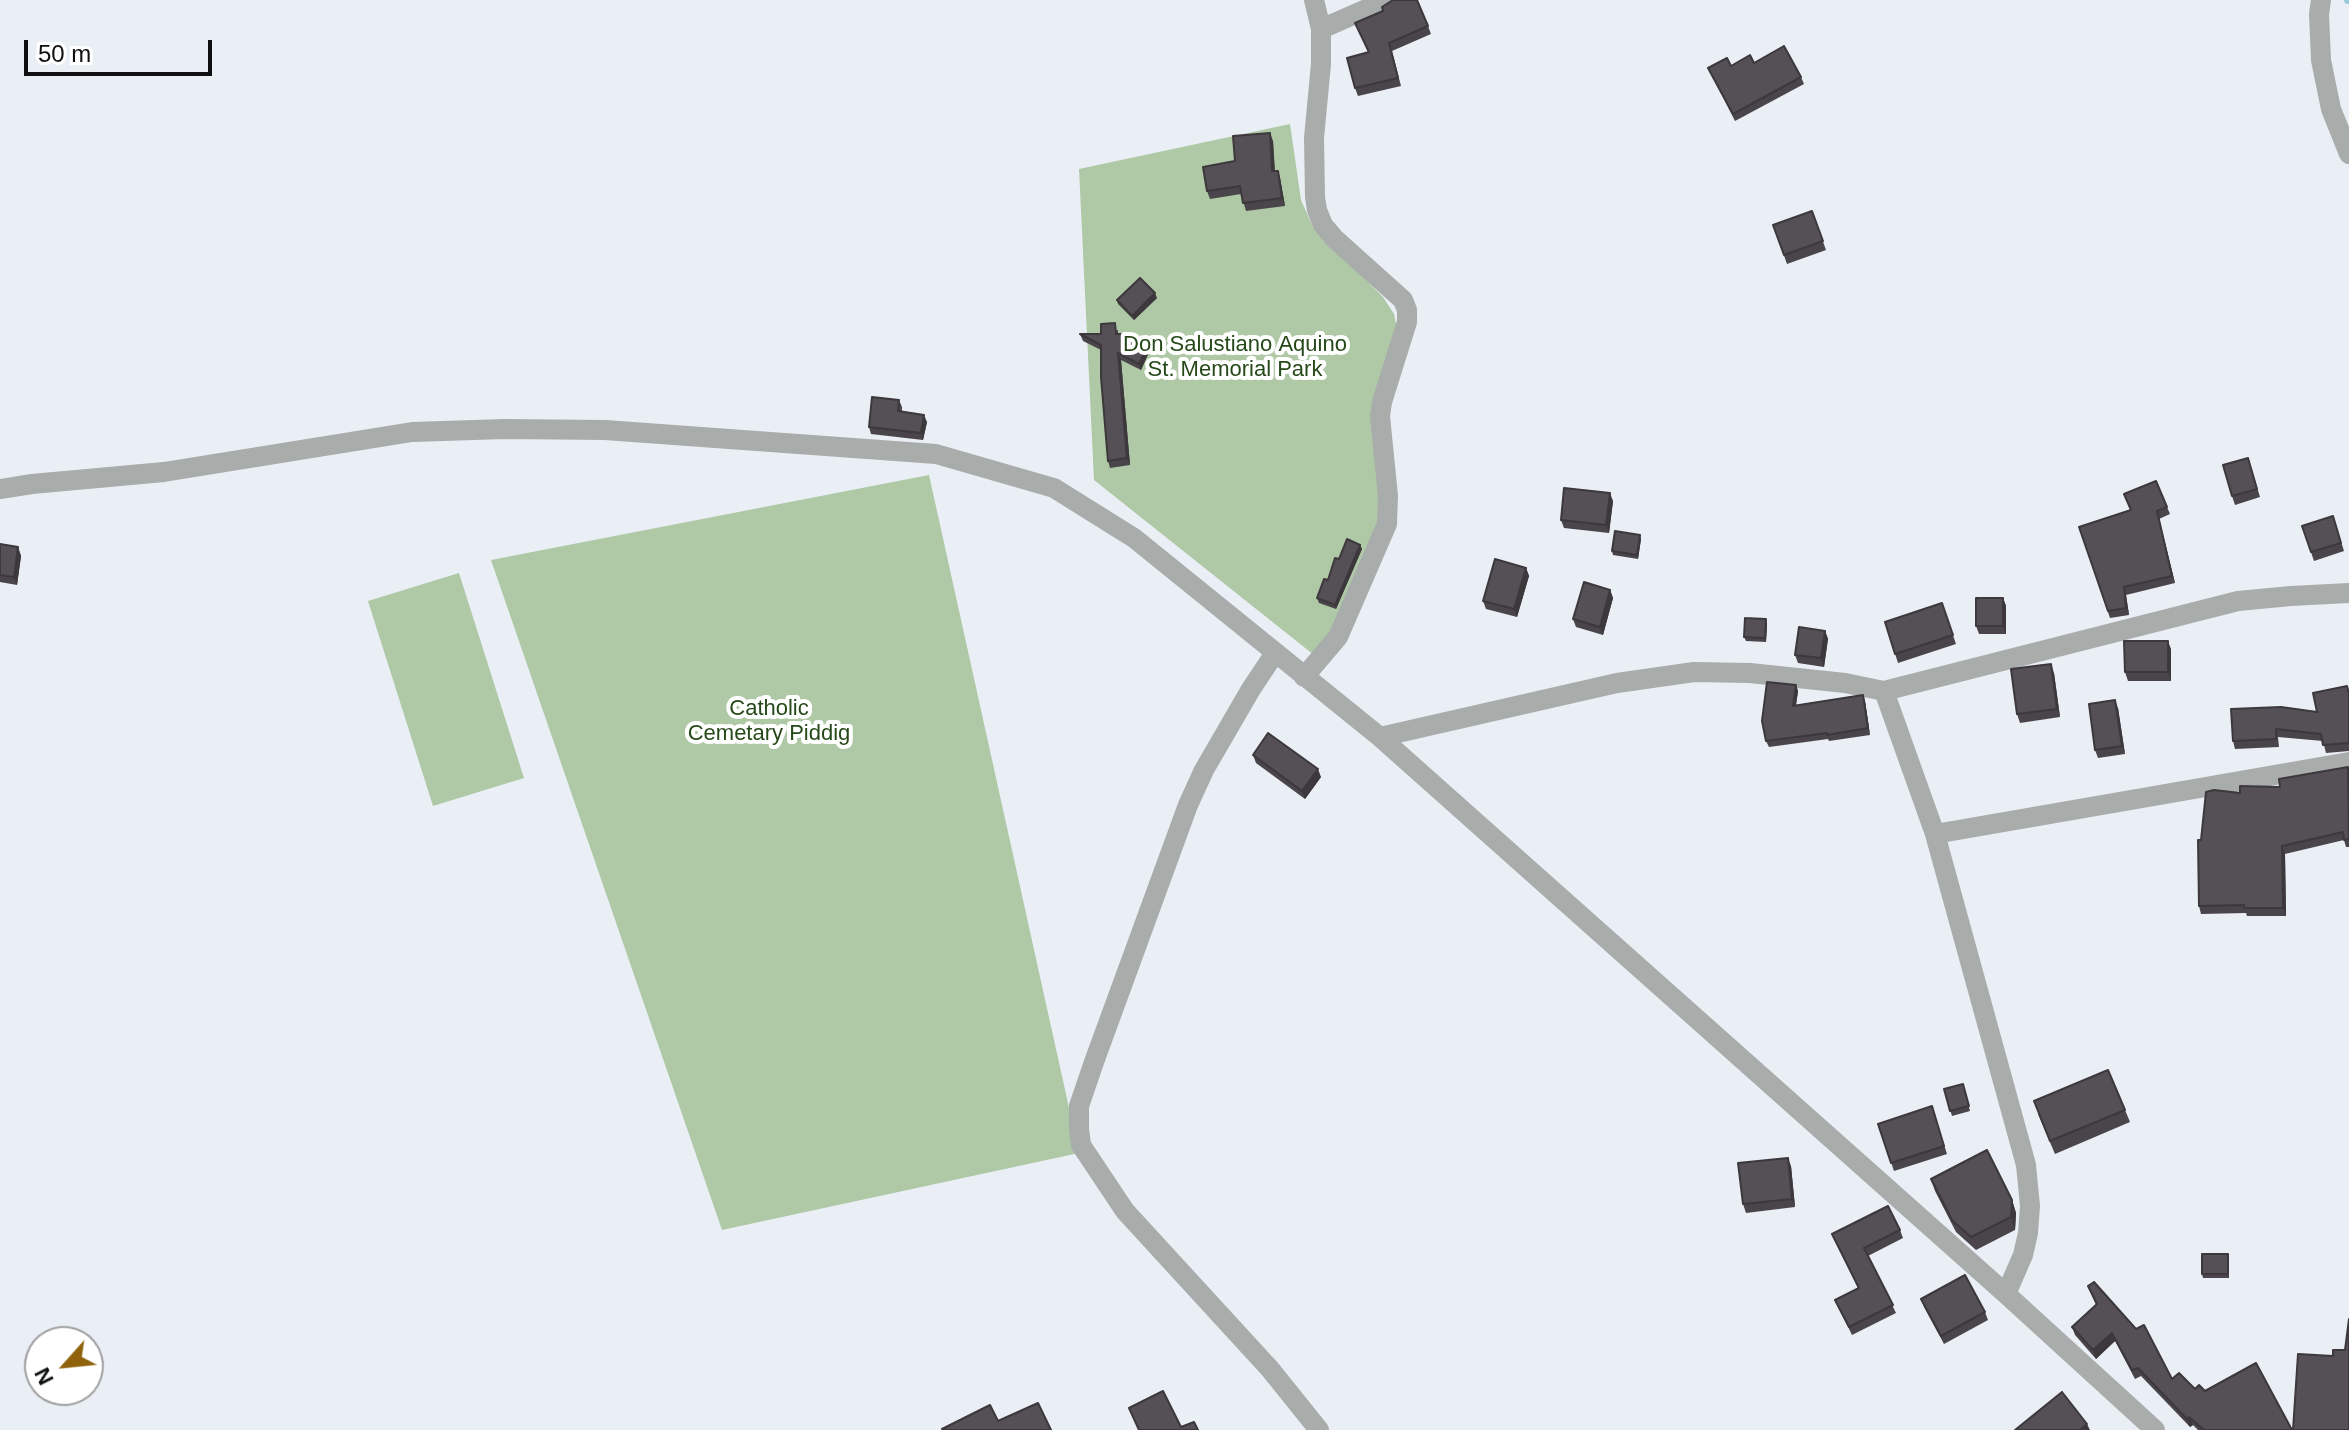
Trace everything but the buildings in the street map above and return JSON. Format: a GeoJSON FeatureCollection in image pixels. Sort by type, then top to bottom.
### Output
{"type":"FeatureCollection","features":[{"type":"Feature","properties":{"kind":"street"},"geometry":{"type":"LineString","coordinates":[[1304,677],[1338,637],[1387,524],[1388,496],[1380,416],[1407,322],[1403,300],[1335,239],[1323,225],[1317,210],[1314,138],[1321,29],[1314,0]]}},
{"type":"Feature","properties":{"kind":"street"},"geometry":{"type":"LineString","coordinates":[[1321,29],[1387,0]]}},
{"type":"Feature","properties":{"kind":"street"},"geometry":{"type":"LineString","coordinates":[[2321,0],[2321,60],[2331,109],[2349,154]]}},
{"type":"Feature","properties":{"kind":"street"},"geometry":{"type":"LineString","coordinates":[[0,489],[164,472],[412,432],[505,429],[605,430],[936,454],[1054,488],[1134,538],[1380,737],[2155,1430]]}},
{"type":"Feature","properties":{"kind":"street"},"geometry":{"type":"LineString","coordinates":[[1380,737],[1617,683],[1694,672],[1750,673],[1845,683],[1884,691],[2238,601],[2349,593]]}},
{"type":"Feature","properties":{"kind":"street"},"geometry":{"type":"LineString","coordinates":[[1275,653],[1204,770],[1188,805],[1079,1106],[1079,1129],[1081,1145],[1125,1211],[1270,1369],[1319,1430]]}},
{"type":"Feature","properties":{"kind":"street"},"geometry":{"type":"LineString","coordinates":[[1884,691],[1935,834],[2026,1165],[2030,1206],[2028,1233],[2023,1255],[2006,1294]]}},
{"type":"Feature","properties":{"kind":"street"},"geometry":{"type":"LineString","coordinates":[[1935,834],[2349,762]]}},
{"type":"Feature","properties":{"kind":"green space","name":"Don Salustiano Aquino St. Memorial Park"},"geometry":{"type":"Polygon","coordinates":[[[1290,124],[1301,200],[1313,227],[1383,297],[1394,314],[1397,329],[1386,365],[1383,518],[1349,609],[1314,655],[1094,480],[1079,169],[1290,124]]]}},
{"type":"Feature","properties":{"kind":"green space","name":"Catholic Cemetary Piddig"},"geometry":{"type":"Polygon","coordinates":[[[929,475],[1079,1153],[722,1230],[491,560],[929,475]]]}},
{"type":"Feature","properties":{"kind":"green space"},"geometry":{"type":"Polygon","coordinates":[[[459,573],[524,778],[433,806],[368,601],[459,573]]]}}]}
